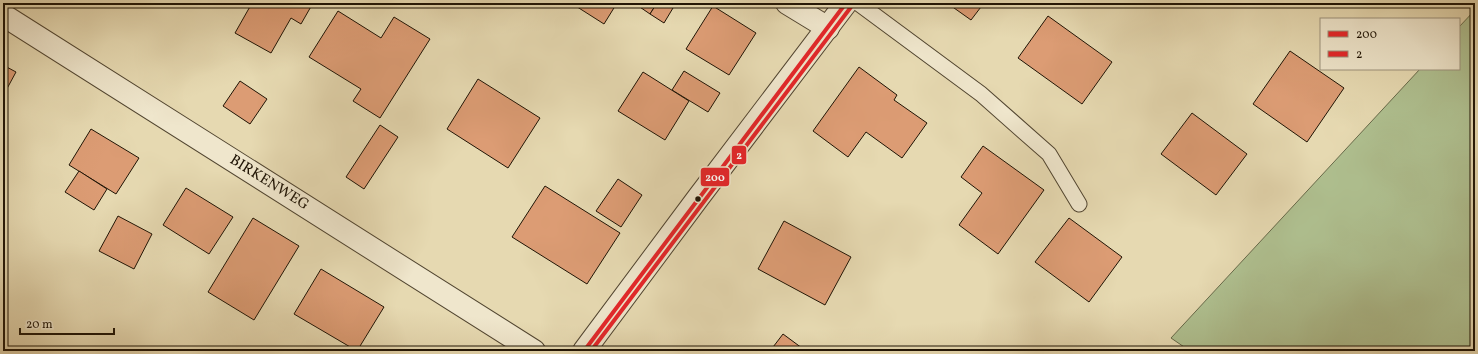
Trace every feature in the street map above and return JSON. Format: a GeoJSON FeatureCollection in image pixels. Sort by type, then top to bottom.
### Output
{"type":"FeatureCollection","features":[{"type":"Feature","properties":{"kind":"street"},"geometry":{"type":"LineString","coordinates":[[787,3],[828,28]]}},
{"type":"Feature","properties":{"kind":"street"},"geometry":{"type":"LineString","coordinates":[[584,351],[846,3]]}},
{"type":"Feature","properties":{"kind":"street","name":"BIRKENWEG"},"geometry":{"type":"LineString","coordinates":[[3,15],[534,351]]}},
{"type":"Feature","properties":{"kind":"lane"},"geometry":{"type":"LineString","coordinates":[[858,3],[981,94],[1049,154],[1078,204]]}},
{"type":"Feature","properties":{"kind":"green space"},"geometry":{"type":"Polygon","coordinates":[[[1475,10],[1475,351],[1190,351],[1171,338],[1419,70],[1460,70],[1460,26],[1475,10]]]}},
{"type":"Feature","properties":{"kind":"building"},"geometry":{"type":"Polygon","coordinates":[[[252,3],[313,3],[301,24],[291,18],[271,53],[235,33],[252,3]]]}},
{"type":"Feature","properties":{"kind":"building"},"geometry":{"type":"Polygon","coordinates":[[[571,3],[617,3],[604,24],[571,3]]]}},
{"type":"Feature","properties":{"kind":"building"},"geometry":{"type":"Polygon","coordinates":[[[634,3],[657,3],[650,14],[634,3]]]}},
{"type":"Feature","properties":{"kind":"building"},"geometry":{"type":"Polygon","coordinates":[[[657,3],[676,3],[664,23],[650,14],[657,3]]]}},
{"type":"Feature","properties":{"kind":"building"},"geometry":{"type":"Polygon","coordinates":[[[947,3],[984,3],[971,20],[947,3]]]}},
{"type":"Feature","properties":{"kind":"building"},"geometry":{"type":"Polygon","coordinates":[[[713,6],[756,33],[729,75],[686,49],[713,6]]]}},
{"type":"Feature","properties":{"kind":"building"},"geometry":{"type":"Polygon","coordinates":[[[338,11],[381,38],[394,17],[430,39],[380,118],[353,101],[361,89],[309,57],[338,11]]]}},
{"type":"Feature","properties":{"kind":"building"},"geometry":{"type":"Polygon","coordinates":[[[1048,16],[1112,62],[1082,104],[1018,58],[1048,16]]]}},
{"type":"Feature","properties":{"kind":"building"},"geometry":{"type":"Polygon","coordinates":[[[1290,51],[1344,88],[1307,142],[1253,104],[1290,51]]]}},
{"type":"Feature","properties":{"kind":"building"},"geometry":{"type":"Polygon","coordinates":[[[3,65],[16,72],[3,96],[3,65]]]}},
{"type":"Feature","properties":{"kind":"building"},"geometry":{"type":"Polygon","coordinates":[[[859,67],[897,95],[894,100],[927,123],[902,158],[866,132],[848,157],[813,131],[859,67]]]}},
{"type":"Feature","properties":{"kind":"building"},"geometry":{"type":"Polygon","coordinates":[[[684,71],[720,93],[708,112],[672,90],[684,71]]]}},
{"type":"Feature","properties":{"kind":"building"},"geometry":{"type":"Polygon","coordinates":[[[643,72],[689,101],[665,140],[618,111],[643,72]]]}},
{"type":"Feature","properties":{"kind":"building"},"geometry":{"type":"Polygon","coordinates":[[[478,79],[540,118],[508,168],[447,129],[478,79]]]}},
{"type":"Feature","properties":{"kind":"building"},"geometry":{"type":"Polygon","coordinates":[[[240,81],[267,99],[250,124],[223,106],[240,81]]]}},
{"type":"Feature","properties":{"kind":"building"},"geometry":{"type":"Polygon","coordinates":[[[1192,113],[1247,154],[1216,195],[1161,154],[1192,113]]]}},
{"type":"Feature","properties":{"kind":"building"},"geometry":{"type":"Polygon","coordinates":[[[380,125],[398,137],[364,189],[346,177],[380,125]]]}},
{"type":"Feature","properties":{"kind":"building"},"geometry":{"type":"Polygon","coordinates":[[[91,129],[139,158],[116,194],[69,165],[91,129]]]}},
{"type":"Feature","properties":{"kind":"building"},"geometry":{"type":"Polygon","coordinates":[[[983,146],[1044,190],[998,254],[959,225],[982,193],[961,177],[983,146]]]}},
{"type":"Feature","properties":{"kind":"building"},"geometry":{"type":"Polygon","coordinates":[[[79,171],[107,189],[94,210],[65,192],[79,171]]]}},
{"type":"Feature","properties":{"kind":"building"},"geometry":{"type":"Polygon","coordinates":[[[618,179],[642,195],[621,227],[596,211],[618,179]]]}},
{"type":"Feature","properties":{"kind":"building"},"geometry":{"type":"Polygon","coordinates":[[[545,186],[620,233],[587,284],[512,237],[545,186]]]}},
{"type":"Feature","properties":{"kind":"building"},"geometry":{"type":"Polygon","coordinates":[[[186,188],[233,217],[209,254],[163,225],[186,188]]]}},
{"type":"Feature","properties":{"kind":"building"},"geometry":{"type":"Polygon","coordinates":[[[118,216],[152,234],[134,269],[99,251],[118,216]]]}},
{"type":"Feature","properties":{"kind":"building"},"geometry":{"type":"Polygon","coordinates":[[[253,218],[299,246],[254,320],[208,292],[253,218]]]}},
{"type":"Feature","properties":{"kind":"building"},"geometry":{"type":"Polygon","coordinates":[[[1069,218],[1122,257],[1089,302],[1035,262],[1069,218]]]}},
{"type":"Feature","properties":{"kind":"building"},"geometry":{"type":"Polygon","coordinates":[[[784,221],[851,257],[825,305],[758,269],[784,221]]]}},
{"type":"Feature","properties":{"kind":"building"},"geometry":{"type":"Polygon","coordinates":[[[321,269],[384,307],[357,351],[294,314],[321,269]]]}},
{"type":"Feature","properties":{"kind":"building"},"geometry":{"type":"Polygon","coordinates":[[[783,334],[806,351],[770,351],[783,334]]]}},
{"type":"Feature","properties":{"kind":"transit line","name":"200"},"geometry":{"type":"LineString","coordinates":[[584,351],[846,3]]}},
{"type":"Feature","properties":{"kind":"transit line","name":"2"},"geometry":{"type":"LineString","coordinates":[[591,351],[851,7]]}}]}
